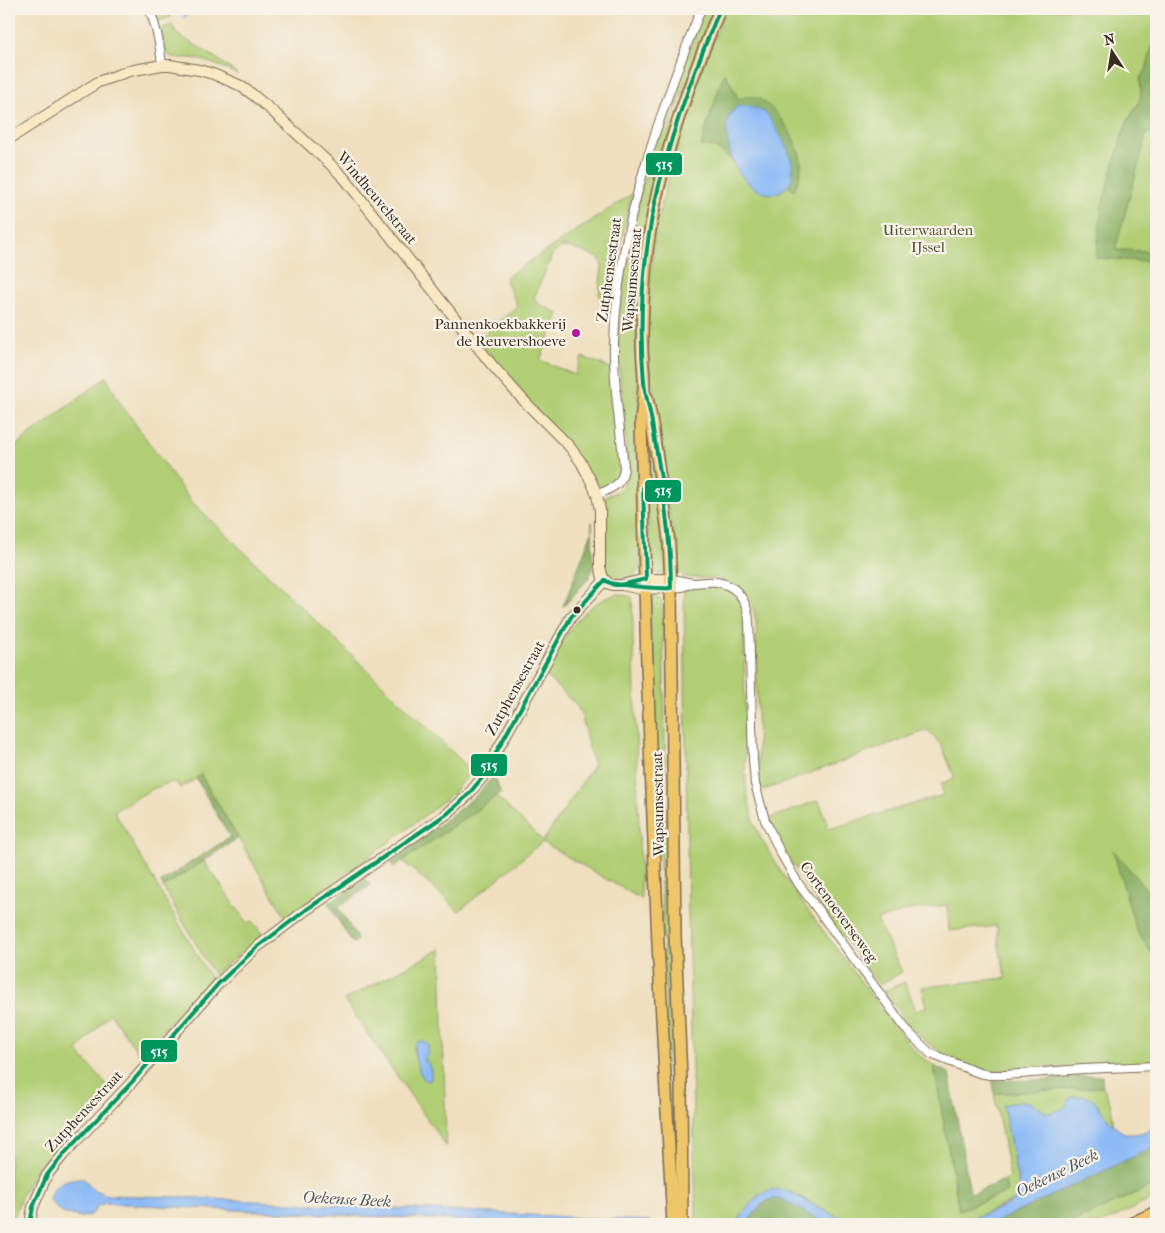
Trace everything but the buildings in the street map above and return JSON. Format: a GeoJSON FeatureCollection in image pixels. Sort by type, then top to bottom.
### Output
{"type":"FeatureCollection","features":[{"type":"Feature","properties":{"kind":"main road","name":"Wapsumsestraat"},"geometry":{"type":"LineString","coordinates":[[677,1220],[658,924],[647,666],[641,422],[644,385],[642,344],[643,299],[652,217],[661,177],[686,99],[720,9]]}},
{"type":"Feature","properties":{"kind":"main road","name":"Wapsumsestraat"},"geometry":{"type":"LineString","coordinates":[[644,385],[661,479],[669,541],[671,584],[675,935],[680,1078],[677,1220]]}},
{"type":"Feature","properties":{"kind":"main road"},"geometry":{"type":"LineString","coordinates":[[1130,1224],[1156,1212]]}},
{"type":"Feature","properties":{"kind":"street"},"geometry":{"type":"LineString","coordinates":[[149,9],[156,26],[162,65]]}},
{"type":"Feature","properties":{"kind":"street","name":"Zutphensestraat"},"geometry":{"type":"LineString","coordinates":[[597,496],[620,482],[624,472],[614,343],[616,306],[634,206],[644,168],[701,9]]}},
{"type":"Feature","properties":{"kind":"street","name":"Windheuvelstraat"},"geometry":{"type":"LineString","coordinates":[[9,139],[98,82],[129,71],[170,65],[213,74],[239,85],[270,109],[329,163],[359,196],[492,365],[575,454],[587,472],[597,496]]}},
{"type":"Feature","properties":{"kind":"street"},"geometry":{"type":"LineString","coordinates":[[597,496],[600,510],[600,567],[605,580]]}},
{"type":"Feature","properties":{"kind":"street","name":"Zutphensestraat"},"geometry":{"type":"LineString","coordinates":[[30,1224],[33,1206],[46,1175],[132,1082],[219,983],[256,948],[306,910],[448,814],[467,796],[482,778],[571,616],[605,580]]}},
{"type":"Feature","properties":{"kind":"street","name":"Cortenoeverseweg"},"geometry":{"type":"LineString","coordinates":[[605,580],[612,585],[671,584],[682,580],[692,583],[721,582],[736,590],[743,599],[747,605],[749,620],[753,759],[757,794],[765,820],[780,852],[798,883],[909,1033],[931,1054],[979,1073],[1005,1076],[1084,1069],[1156,1066]]}},
{"type":"Feature","properties":{"kind":"green space"},"geometry":{"type":"Polygon","coordinates":[[[153,9],[167,9],[171,17],[159,21],[153,9]]]}},
{"type":"Feature","properties":{"kind":"green space"},"geometry":{"type":"Polygon","coordinates":[[[705,9],[715,9],[673,119],[637,311],[641,568],[631,578],[618,580],[610,575],[606,568],[606,526],[603,502],[606,497],[621,488],[626,479],[628,469],[618,354],[623,280],[641,190],[672,97],[705,9]]]}},
{"type":"Feature","properties":{"kind":"green space","name":"Uiterwaarden IJssel"},"geometry":{"type":"Polygon","coordinates":[[[726,9],[1156,9],[1156,1062],[992,1071],[959,1062],[939,1051],[913,1029],[884,991],[905,982],[916,1011],[927,1007],[922,987],[1006,978],[999,947],[997,926],[949,931],[947,905],[909,910],[877,920],[902,972],[879,985],[825,913],[777,841],[768,819],[819,800],[829,829],[943,795],[941,784],[955,778],[941,745],[928,730],[761,791],[758,776],[756,621],[751,599],[736,585],[718,579],[684,577],[677,568],[648,360],[647,321],[649,294],[654,239],[659,213],[684,118],[726,9]]]}},
{"type":"Feature","properties":{"kind":"green space"},"geometry":{"type":"Polygon","coordinates":[[[172,25],[177,34],[216,58],[237,74],[204,61],[169,55],[163,44],[162,28],[172,25]]]}},
{"type":"Feature","properties":{"kind":"green space"},"geometry":{"type":"Polygon","coordinates":[[[1156,33],[1156,132],[1147,133],[1115,250],[1156,251],[1156,262],[1096,258],[1102,206],[1127,122],[1139,102],[1141,93],[1140,78],[1146,70],[1156,33]]]}},
{"type":"Feature","properties":{"kind":"green space"},"geometry":{"type":"Polygon","coordinates":[[[724,73],[738,99],[751,97],[760,99],[775,112],[789,130],[801,160],[800,174],[794,190],[788,185],[791,181],[733,110],[728,124],[727,138],[736,166],[716,149],[706,146],[701,147],[724,73]]]}},
{"type":"Feature","properties":{"kind":"green space"},"geometry":{"type":"Polygon","coordinates":[[[632,194],[609,302],[602,300],[599,294],[602,266],[599,258],[569,247],[561,247],[552,255],[534,298],[537,303],[559,314],[540,360],[575,375],[582,357],[611,368],[622,467],[616,479],[605,488],[600,487],[478,340],[517,306],[505,278],[632,194]]]}},
{"type":"Feature","properties":{"kind":"green space"},"geometry":{"type":"Polygon","coordinates":[[[106,377],[121,404],[190,500],[472,771],[451,795],[286,918],[201,776],[180,788],[175,781],[152,789],[114,811],[211,979],[140,1055],[110,1013],[77,1051],[109,1088],[35,1171],[21,1197],[12,1224],[9,1224],[9,451],[106,377]]]}},
{"type":"Feature","properties":{"kind":"green space"},"geometry":{"type":"Polygon","coordinates":[[[646,421],[661,516],[666,571],[659,574],[655,573],[649,566],[646,421]]]}},
{"type":"Feature","properties":{"kind":"green space"},"geometry":{"type":"Polygon","coordinates":[[[592,522],[593,569],[588,579],[563,607],[592,532],[592,522]]]}},
{"type":"Feature","properties":{"kind":"green space"},"geometry":{"type":"Polygon","coordinates":[[[711,586],[724,589],[736,597],[744,613],[746,790],[754,823],[760,837],[798,897],[891,1022],[918,1054],[934,1066],[959,1210],[1007,1192],[1004,1180],[1010,1177],[994,1093],[1103,1087],[1111,1105],[1114,1127],[1097,1104],[1064,1108],[1051,1113],[1045,1112],[1029,1102],[1020,1192],[1018,1198],[1013,1201],[976,1217],[948,1224],[862,1224],[832,1214],[791,1192],[758,1195],[736,1224],[696,1221],[688,913],[684,590],[694,587],[711,586]]]}},
{"type":"Feature","properties":{"kind":"green space"},"geometry":{"type":"Polygon","coordinates":[[[619,594],[632,597],[641,899],[542,842],[459,911],[403,861],[496,796],[543,841],[594,765],[588,747],[582,716],[577,706],[544,674],[565,637],[582,615],[605,598],[619,594]]]}},
{"type":"Feature","properties":{"kind":"green space"},"geometry":{"type":"Polygon","coordinates":[[[653,599],[660,599],[663,608],[666,804],[679,1217],[670,1112],[650,609],[653,599]]]}},
{"type":"Feature","properties":{"kind":"green space"},"geometry":{"type":"Polygon","coordinates":[[[201,775],[238,838],[163,887],[161,882],[230,837],[196,778],[201,775]]]}},
{"type":"Feature","properties":{"kind":"green space"},"geometry":{"type":"Polygon","coordinates":[[[493,775],[501,793],[394,867],[390,863],[477,795],[493,775]]]}},
{"type":"Feature","properties":{"kind":"green space"},"geometry":{"type":"Polygon","coordinates":[[[1113,850],[1156,901],[1156,958],[1136,930],[1113,850]]]}},
{"type":"Feature","properties":{"kind":"green space"},"geometry":{"type":"Polygon","coordinates":[[[204,861],[247,923],[252,921],[263,935],[214,975],[163,887],[204,861]]]}},
{"type":"Feature","properties":{"kind":"green space"},"geometry":{"type":"Polygon","coordinates":[[[365,879],[371,885],[339,907],[356,936],[357,940],[354,943],[328,903],[365,879]]]}},
{"type":"Feature","properties":{"kind":"green space"},"geometry":{"type":"Polygon","coordinates":[[[441,949],[446,1146],[344,1000],[441,949]],[[418,1042],[414,1048],[415,1057],[427,1061],[418,1042]]]}},
{"type":"Feature","properties":{"kind":"green space"},"geometry":{"type":"Polygon","coordinates":[[[934,1066],[949,1073],[970,1193],[1004,1180],[1007,1192],[959,1210],[934,1066]]]}},
{"type":"Feature","properties":{"kind":"green space"},"geometry":{"type":"Polygon","coordinates":[[[1102,1075],[1103,1087],[1007,1093],[994,1093],[992,1081],[1039,1080],[1102,1075]]]}},
{"type":"Feature","properties":{"kind":"green space"},"geometry":{"type":"Polygon","coordinates":[[[1156,1146],[1156,1184],[1068,1224],[990,1224],[1156,1146]]]}},
{"type":"Feature","properties":{"kind":"green space"},"geometry":{"type":"Polygon","coordinates":[[[1156,1184],[1156,1197],[1101,1224],[1068,1224],[1156,1184]]]}},
{"type":"Feature","properties":{"kind":"green space"},"geometry":{"type":"Polygon","coordinates":[[[777,1198],[828,1224],[748,1224],[763,1204],[777,1198]]]}},
{"type":"Feature","properties":{"kind":"water"},"geometry":{"type":"Polygon","coordinates":[[[738,106],[755,108],[766,113],[784,142],[793,169],[792,178],[781,191],[767,193],[754,188],[743,178],[735,166],[729,146],[727,129],[729,117],[738,106]]]}},
{"type":"Feature","properties":{"kind":"water"},"geometry":{"type":"Polygon","coordinates":[[[423,1041],[428,1046],[425,1060],[431,1072],[431,1078],[427,1081],[420,1072],[414,1051],[417,1043],[423,1041]]]}},
{"type":"Feature","properties":{"kind":"water","name":"Oekense Beek"},"geometry":{"type":"Polygon","coordinates":[[[1085,1096],[1092,1099],[1113,1125],[1124,1133],[1137,1134],[1156,1127],[1156,1146],[996,1222],[990,1224],[948,1224],[973,1218],[994,1210],[1011,1203],[1019,1195],[1020,1192],[1003,1105],[1029,1102],[1045,1112],[1051,1113],[1064,1108],[1070,1098],[1085,1096]]]}},
{"type":"Feature","properties":{"kind":"water"},"geometry":{"type":"Polygon","coordinates":[[[83,1178],[93,1189],[108,1195],[650,1221],[650,1224],[541,1224],[107,1203],[98,1205],[89,1216],[81,1217],[62,1213],[49,1199],[55,1188],[62,1182],[83,1178]]]}},
{"type":"Feature","properties":{"kind":"water"},"geometry":{"type":"Polygon","coordinates":[[[773,1189],[791,1193],[830,1213],[862,1224],[827,1224],[785,1201],[777,1199],[763,1204],[748,1224],[719,1224],[736,1223],[756,1199],[766,1191],[773,1189]]]}},
{"type":"Feature","properties":{"kind":"water"},"geometry":{"type":"Polygon","coordinates":[[[696,1221],[719,1224],[697,1224],[696,1221]]]}},
{"type":"Feature","properties":{"kind":"waterway"},"geometry":{"type":"LineString","coordinates":[[184,17],[192,9]]}},
{"type":"Feature","properties":{"kind":"transit line","name":"515"},"geometry":{"type":"LineString","coordinates":[[605,580],[616,584],[671,588],[671,567],[665,505],[644,382],[642,341],[644,279],[652,217],[672,137],[720,9]]}},
{"type":"Feature","properties":{"kind":"transit line","name":"515"},"geometry":{"type":"LineString","coordinates":[[614,585],[646,579],[643,487]]}},
{"type":"Feature","properties":{"kind":"transit line","name":"515"},"geometry":{"type":"LineString","coordinates":[[30,1224],[33,1207],[47,1175],[219,983],[256,948],[306,910],[448,813],[467,796],[482,778],[571,617],[605,580]]}},
{"type":"Feature","properties":{"kind":"place","name":"Pannenkoekbakkerij de Reuvershoeve"},"geometry":{"type":"Point","coordinates":[576,333]}}]}
